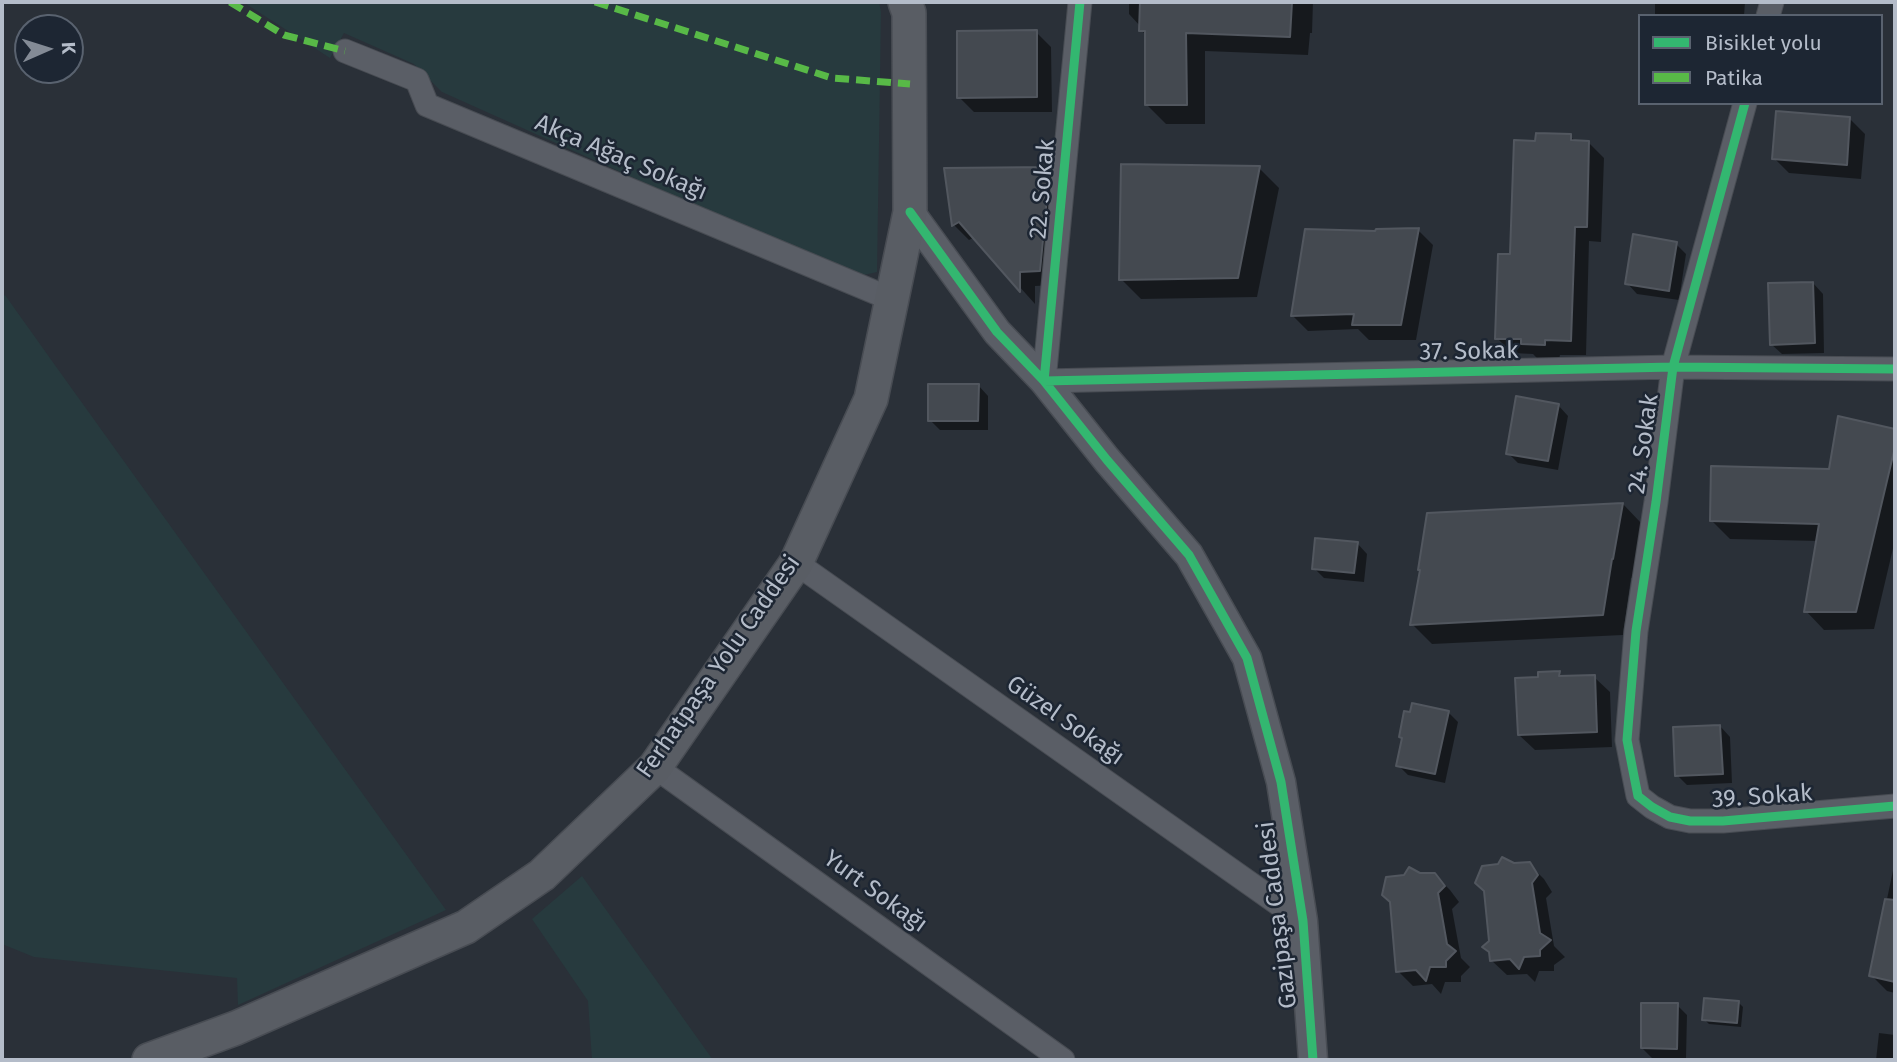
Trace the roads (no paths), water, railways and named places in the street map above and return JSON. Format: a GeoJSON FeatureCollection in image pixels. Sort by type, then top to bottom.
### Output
{"type":"FeatureCollection","features":[{"type":"Feature","properties":{"kind":"main road","name":"Ferhatpaşa Yolu Caddesi"},"geometry":{"type":"LineString","coordinates":[[149,1060],[236,1028],[466,927],[542,875],[655,767],[796,564],[872,398],[910,212],[909,13],[905,2]]}},
{"type":"Feature","properties":{"kind":"street","name":"22. Sokak"},"geometry":{"type":"LineString","coordinates":[[1044,381],[1080,2]]}},
{"type":"Feature","properties":{"kind":"street","name":"Akça Ağaç Sokağı"},"geometry":{"type":"LineString","coordinates":[[345,51],[417,80],[427,105],[891,299]]}},
{"type":"Feature","properties":{"kind":"street","name":"24. Sokak"},"geometry":{"type":"LineString","coordinates":[[1638,796],[1627,740],[1636,631],[1673,367],[1744,105]]}},
{"type":"Feature","properties":{"kind":"street","name":"Gazipaşa Caddesi"},"geometry":{"type":"LineString","coordinates":[[910,212],[997,332],[1044,381],[1107,460],[1189,555],[1247,658],[1281,782],[1303,921],[1313,1060]]}},
{"type":"Feature","properties":{"kind":"street","name":"37. Sokak"},"geometry":{"type":"LineString","coordinates":[[1044,381],[1673,367],[1895,369]]}},
{"type":"Feature","properties":{"kind":"street","name":"Güzel Sokağı"},"geometry":{"type":"LineString","coordinates":[[796,564],[1303,921]]}},
{"type":"Feature","properties":{"kind":"street","name":"Yurt Sokağı"},"geometry":{"type":"LineString","coordinates":[[655,767],[1063,1060]]}},
{"type":"Feature","properties":{"kind":"street","name":"39. Sokak"},"geometry":{"type":"LineString","coordinates":[[1638,796],[1670,817],[1690,821],[1723,821],[1895,806]]}}]}
